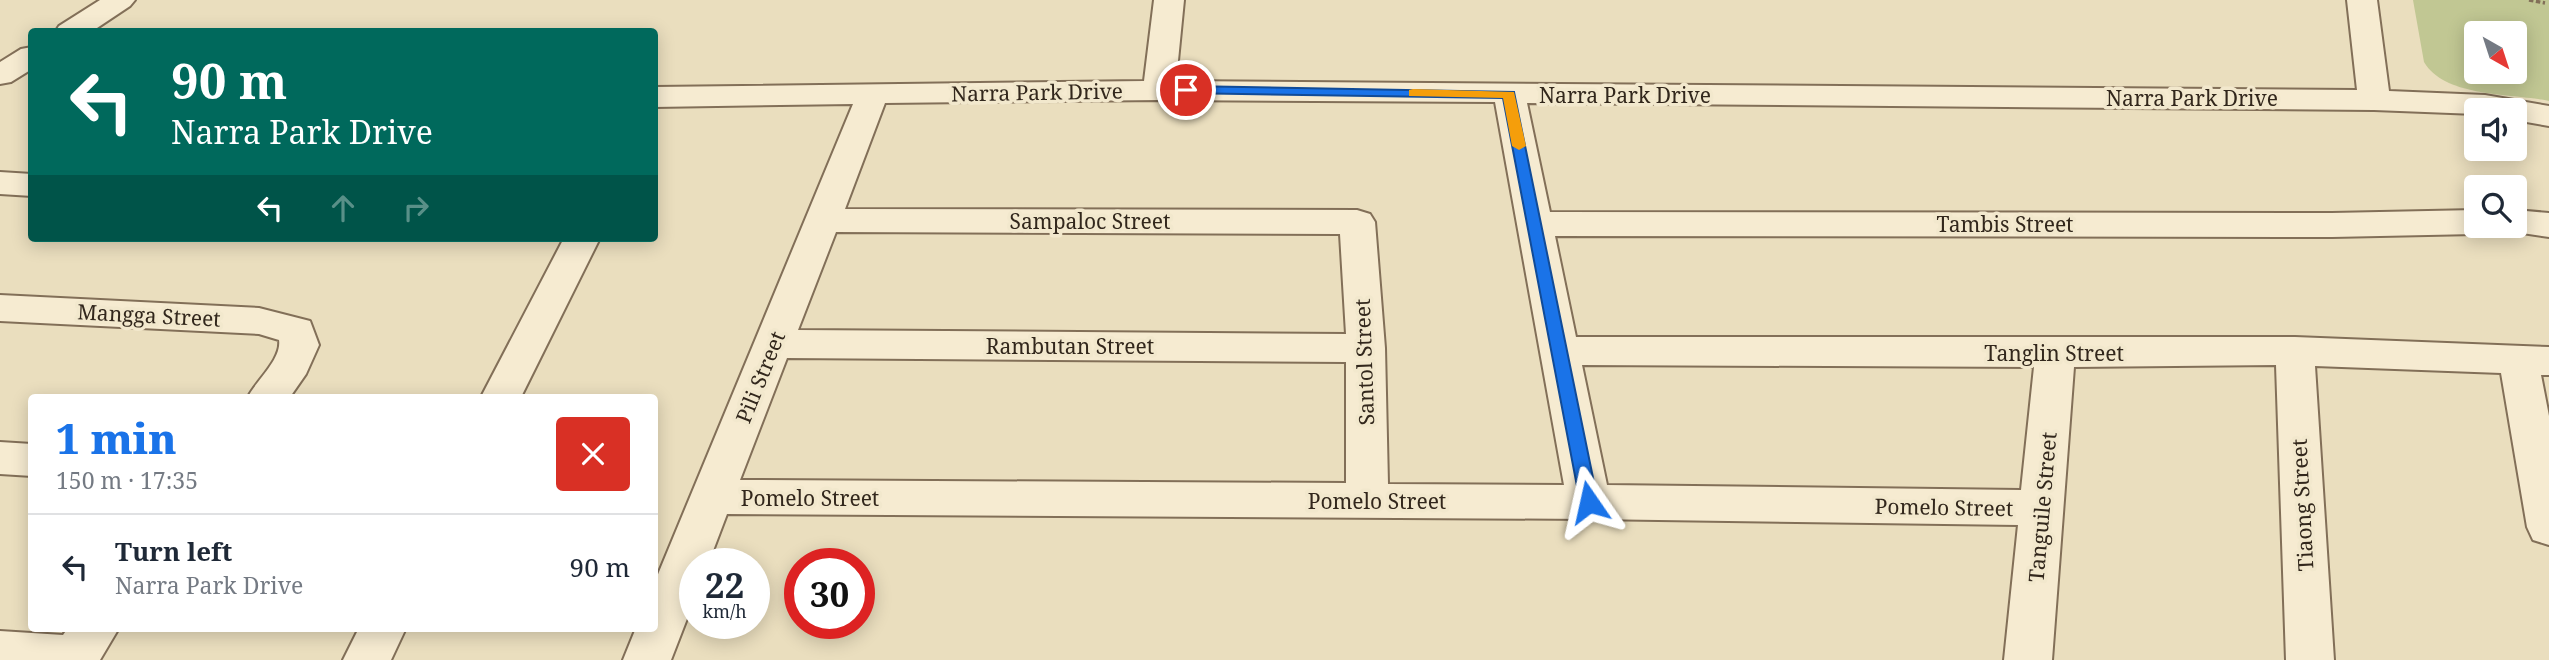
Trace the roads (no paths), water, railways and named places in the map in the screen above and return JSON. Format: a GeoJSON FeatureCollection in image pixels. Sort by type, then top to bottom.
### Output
{"type":"FeatureCollection","features":[{"type":"Feature","properties":{"kind":"street"},"geometry":{"type":"LineString","coordinates":[[76,28],[120,0]]}},
{"type":"Feature","properties":{"kind":"street"},"geometry":{"type":"LineString","coordinates":[[1159,90],[1169,0]]}},
{"type":"Feature","properties":{"kind":"street"},"geometry":{"type":"LineString","coordinates":[[2362,0],[2374,100]]}},
{"type":"Feature","properties":{"kind":"street","name":"Narra Park Drive"},"geometry":{"type":"LineString","coordinates":[[658,99],[1159,90],[2374,100],[2486,105],[2549,116]]}},
{"type":"Feature","properties":{"kind":"street","name":"Pili Street"},"geometry":{"type":"LineString","coordinates":[[647,660],[873,94]]}},
{"type":"Feature","properties":{"kind":"street"},"geometry":{"type":"LineString","coordinates":[[1509,94],[1589,502]]}},
{"type":"Feature","properties":{"kind":"street"},"geometry":{"type":"LineString","coordinates":[[0,183],[28,185]]}},
{"type":"Feature","properties":{"kind":"street","name":"Sampaloc Street"},"geometry":{"type":"LineString","coordinates":[[823,220],[1357,222]]}},
{"type":"Feature","properties":{"kind":"street","name":"Santol Street"},"geometry":{"type":"LineString","coordinates":[[1357,222],[1366,348],[1367,501]]}},
{"type":"Feature","properties":{"kind":"street","name":"Tambis Street"},"geometry":{"type":"LineString","coordinates":[[1534,224],[2332,225],[2464,222]]}},
{"type":"Feature","properties":{"kind":"street"},"geometry":{"type":"LineString","coordinates":[[2527,223],[2549,225]]}},
{"type":"Feature","properties":{"kind":"street"},"geometry":{"type":"LineString","coordinates":[[503,394],[580,242]]}},
{"type":"Feature","properties":{"kind":"street","name":"Mangga Street"},"geometry":{"type":"LineString","coordinates":[[0,307],[259,321],[296,331],[300,345],[292,364],[270,394]]}},
{"type":"Feature","properties":{"kind":"street","name":"Rambutan Street"},"geometry":{"type":"LineString","coordinates":[[774,344],[1366,348]]}},
{"type":"Feature","properties":{"kind":"street","name":"Tanglin Street"},"geometry":{"type":"LineString","coordinates":[[1559,351],[2295,351],[2533,360]]}},
{"type":"Feature","properties":{"kind":"street","name":"Tiaong Street"},"geometry":{"type":"LineString","coordinates":[[2295,351],[2310,660]]}},
{"type":"Feature","properties":{"kind":"street","name":"Tanguile Street"},"geometry":{"type":"LineString","coordinates":[[2028,660],[2055,353]]}},
{"type":"Feature","properties":{"kind":"street"},"geometry":{"type":"LineString","coordinates":[[2533,360],[2549,527]]}},
{"type":"Feature","properties":{"kind":"street"},"geometry":{"type":"LineString","coordinates":[[0,458],[28,460]]}},
{"type":"Feature","properties":{"kind":"street","name":"Pomelo Street"},"geometry":{"type":"LineString","coordinates":[[712,497],[1589,502],[2042,508]]}},
{"type":"Feature","properties":{"kind":"street"},"geometry":{"type":"LineString","coordinates":[[367,660],[381,632]]}},
{"type":"Feature","properties":{"kind":"street"},"geometry":{"type":"LineString","coordinates":[[0,652],[81,648]]}}]}
